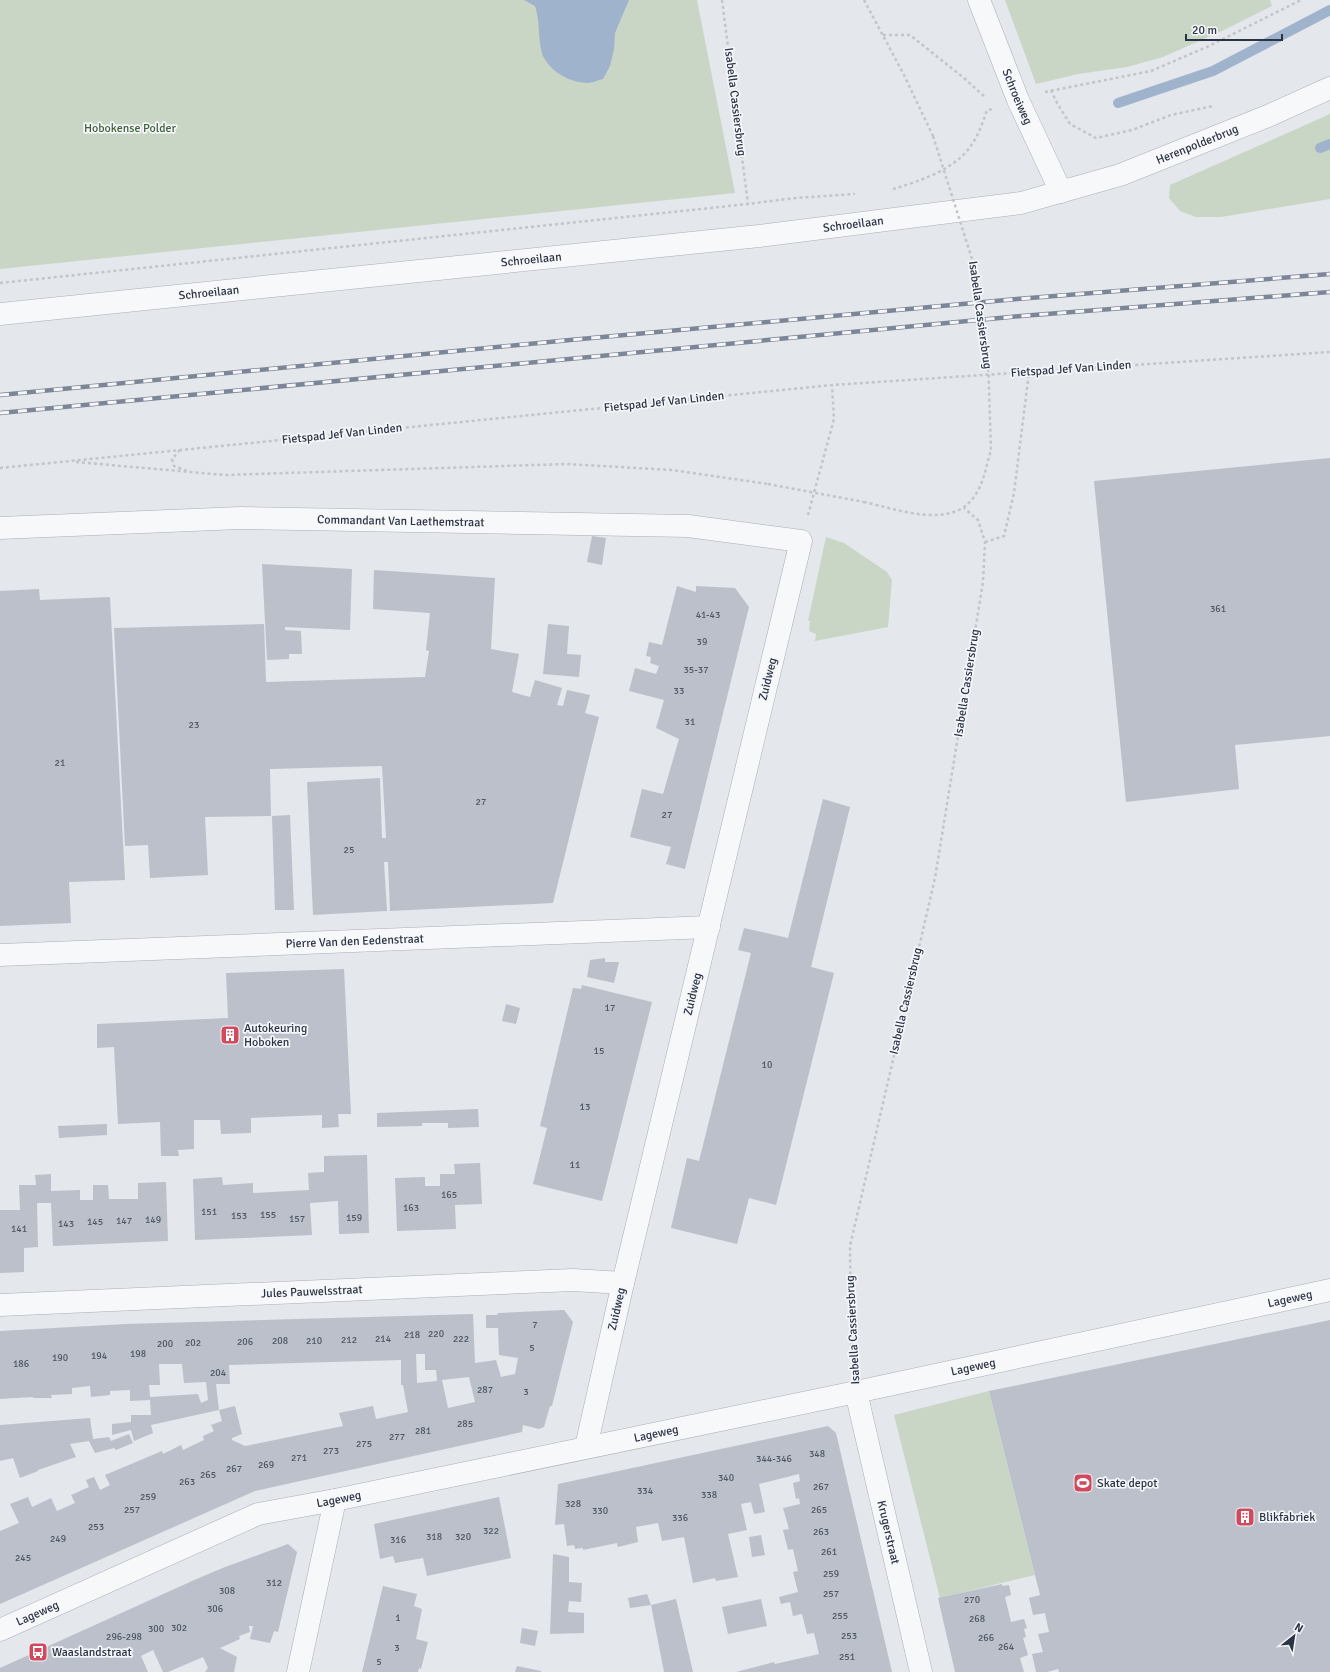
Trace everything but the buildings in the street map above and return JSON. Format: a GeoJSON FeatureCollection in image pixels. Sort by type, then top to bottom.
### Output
{"type":"FeatureCollection","features":[{"type":"Feature","properties":{"kind":"street","name":"Schroeiweg"},"geometry":{"type":"LineString","coordinates":[[979,0],[1018,100],[1061,192]]}},
{"type":"Feature","properties":{"kind":"street","name":"Herenpolderbrug"},"geometry":{"type":"LineString","coordinates":[[1061,192],[1126,173],[1268,116],[1330,88]]}},
{"type":"Feature","properties":{"kind":"street","name":"Schroeilaan"},"geometry":{"type":"LineString","coordinates":[[0,314],[759,236],[1022,203],[1061,192]]}},
{"type":"Feature","properties":{"kind":"street","name":"Commandant Van Laethemstraat"},"geometry":{"type":"LineString","coordinates":[[0,528],[255,518],[688,526],[802,541]]}},
{"type":"Feature","properties":{"kind":"street","name":"Zuidweg"},"geometry":{"type":"LineString","coordinates":[[586,1447],[623,1283],[802,541]]}},
{"type":"Feature","properties":{"kind":"street","name":"Pierre Van den Eedenstraat"},"geometry":{"type":"LineString","coordinates":[[0,955],[709,927]]}},
{"type":"Feature","properties":{"kind":"street","name":"Jules Pauwelsstraat"},"geometry":{"type":"LineString","coordinates":[[0,1305],[573,1280],[623,1283]]}},
{"type":"Feature","properties":{"kind":"street","name":"Lageweg"},"geometry":{"type":"LineString","coordinates":[[0,1630],[258,1514],[335,1500],[856,1392],[1330,1290]]}},
{"type":"Feature","properties":{"kind":"street","name":"Krugerstraat"},"geometry":{"type":"LineString","coordinates":[[856,1392],[921,1672]]}},
{"type":"Feature","properties":{"kind":"street"},"geometry":{"type":"LineString","coordinates":[[298,1672],[335,1500]]}},
{"type":"Feature","properties":{"kind":"path","name":"Isabella Cassiersbrug"},"geometry":{"type":"LineString","coordinates":[[722,0],[748,204]]}},
{"type":"Feature","properties":{"kind":"path","name":"Isabella Cassiersbrug"},"geometry":{"type":"LineString","coordinates":[[856,1392],[856,1369],[851,1346],[850,1246],[935,878],[983,582],[985,542],[978,520],[964,508],[974,497],[982,482],[991,450],[988,357],[972,259],[933,136],[864,0]]}},
{"type":"Feature","properties":{"kind":"path"},"geometry":{"type":"LineString","coordinates":[[1217,105],[1171,115],[1132,130],[1096,138],[1070,124],[1051,90],[1109,80],[1151,70],[1209,46],[1301,0]]}},
{"type":"Feature","properties":{"kind":"path"},"geometry":{"type":"LineString","coordinates":[[883,36],[910,35],[964,78],[996,108],[987,110],[978,134],[966,152],[947,166],[929,176],[917,182],[892,190]]}},
{"type":"Feature","properties":{"kind":"path"},"geometry":{"type":"LineString","coordinates":[[0,283],[795,198],[856,194]]}},
{"type":"Feature","properties":{"kind":"path","name":"Fietspad Jef Van Linden"},"geometry":{"type":"LineString","coordinates":[[0,468],[832,385],[1330,352]]}},
{"type":"Feature","properties":{"kind":"path"},"geometry":{"type":"LineString","coordinates":[[985,542],[1004,536],[1014,493],[1029,372]]}},
{"type":"Feature","properties":{"kind":"path"},"geometry":{"type":"LineString","coordinates":[[802,541],[834,419],[832,385]]}},
{"type":"Feature","properties":{"kind":"path"},"geometry":{"type":"LineString","coordinates":[[181,450],[172,458],[174,466],[189,472]]}},
{"type":"Feature","properties":{"kind":"path"},"geometry":{"type":"LineString","coordinates":[[70,461],[225,475],[566,464],[672,470],[768,484],[864,502],[923,516],[946,514],[964,508]]}},
{"type":"Feature","properties":{"kind":"green space","name":"Hobokense Polder"},"geometry":{"type":"Polygon","coordinates":[[[0,0],[697,0],[735,193],[0,269],[0,0]]]}},
{"type":"Feature","properties":{"kind":"green space"},"geometry":{"type":"Polygon","coordinates":[[[1005,0],[1270,0],[1272,6],[1224,30],[1163,57],[1127,67],[1078,74],[1036,84],[1005,0]]]}},
{"type":"Feature","properties":{"kind":"green space"},"geometry":{"type":"Polygon","coordinates":[[[1330,114],[1330,199],[1221,217],[1196,217],[1180,211],[1169,198],[1170,185],[1330,114]]]}},
{"type":"Feature","properties":{"kind":"green space"},"geometry":{"type":"Polygon","coordinates":[[[826,537],[844,543],[887,572],[892,580],[888,627],[815,641],[816,634],[809,631],[810,621],[808,621],[826,537]]]}},
{"type":"Feature","properties":{"kind":"green space"},"geometry":{"type":"Polygon","coordinates":[[[989,1391],[1035,1575],[940,1598],[894,1415],[989,1391]]]}},
{"type":"Feature","properties":{"kind":"water"},"geometry":{"type":"Polygon","coordinates":[[[524,0],[629,0],[615,33],[614,49],[610,66],[603,79],[590,83],[580,82],[565,77],[552,68],[543,56],[541,49],[538,17],[535,6],[524,0]]]}},
{"type":"Feature","properties":{"kind":"waterway"},"geometry":{"type":"LineString","coordinates":[[1118,103],[1213,71],[1330,10]]}},
{"type":"Feature","properties":{"kind":"waterway"},"geometry":{"type":"LineString","coordinates":[[1320,148],[1330,144]]}},
{"type":"Feature","properties":{"kind":"railway"},"geometry":{"type":"LineString","coordinates":[[0,395],[1017,299],[1330,274]]}},
{"type":"Feature","properties":{"kind":"railway"},"geometry":{"type":"LineString","coordinates":[[0,413],[1021,316],[1330,292]]}},
{"type":"Feature","properties":{"kind":"place","name":"Autokeuring Hoboken"},"geometry":{"type":"Point","coordinates":[230,1035]}},
{"type":"Feature","properties":{"kind":"place","name":"Skate depot"},"geometry":{"type":"Point","coordinates":[1083,1483]}},
{"type":"Feature","properties":{"kind":"place","name":"Blikfabriek"},"geometry":{"type":"Point","coordinates":[1245,1517]}},
{"type":"Feature","properties":{"kind":"place","name":"Waaslandstraat"},"geometry":{"type":"Point","coordinates":[38,1652]}}]}
